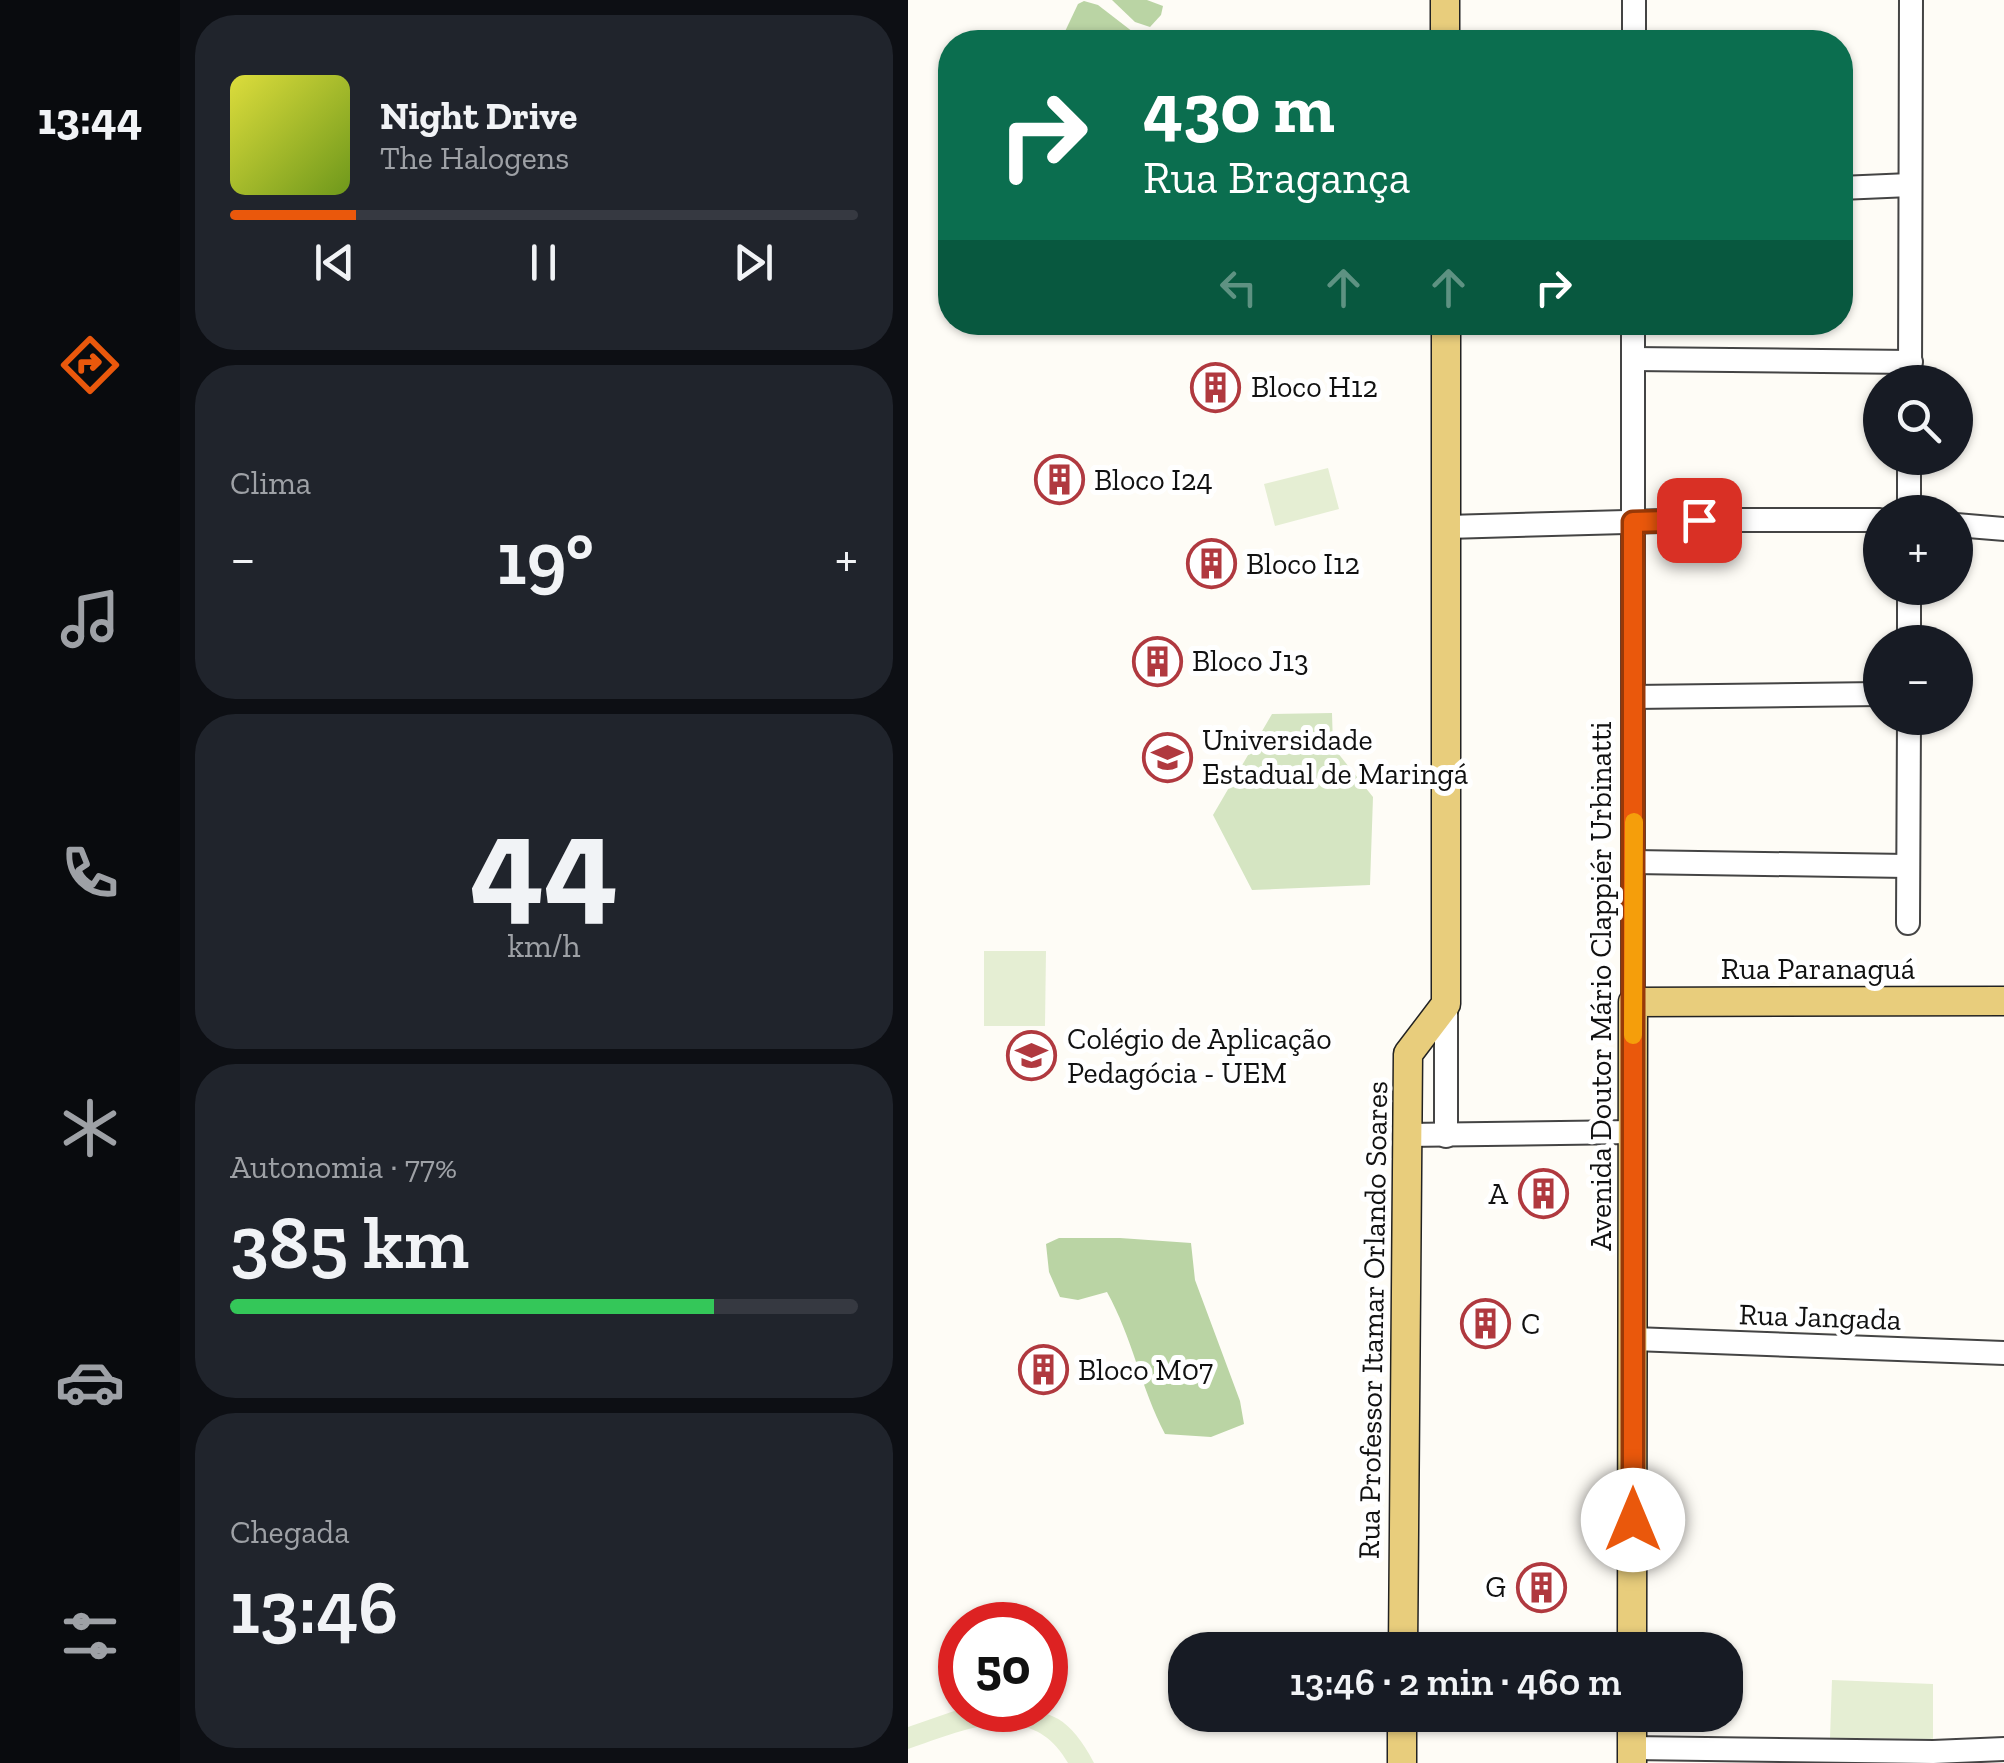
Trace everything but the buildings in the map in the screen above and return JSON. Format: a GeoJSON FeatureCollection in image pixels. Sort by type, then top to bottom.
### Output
{"type":"FeatureCollection","features":[{"type":"Feature","properties":{"kind":"main road"},"geometry":{"type":"LineString","coordinates":[[1445,30],[1446,0]]}},
{"type":"Feature","properties":{"kind":"main road"},"geometry":{"type":"LineString","coordinates":[[1446,335],[1446,1004]]}},
{"type":"Feature","properties":{"kind":"main road","name":"Rua Paranaguá"},"geometry":{"type":"LineString","coordinates":[[1632,1002],[2004,1001]]}},
{"type":"Feature","properties":{"kind":"main road","name":"Avenida Doutor Mário Clappiér Urbinatti"},"geometry":{"type":"LineString","coordinates":[[1632,1002],[1632,1632]]}},
{"type":"Feature","properties":{"kind":"main road","name":"Rua Professor Itamar Orlando Soares"},"geometry":{"type":"LineString","coordinates":[[1403,1632],[1408,1054],[1446,1004]]}},
{"type":"Feature","properties":{"kind":"main road"},"geometry":{"type":"LineString","coordinates":[[1402,1732],[1402,1763]]}},
{"type":"Feature","properties":{"kind":"street"},"geometry":{"type":"LineString","coordinates":[[1634,0],[1634,30]]}},
{"type":"Feature","properties":{"kind":"street"},"geometry":{"type":"LineString","coordinates":[[1910,365],[1911,0]]}},
{"type":"Feature","properties":{"kind":"street"},"geometry":{"type":"LineString","coordinates":[[1853,188],[1910,186]]}},
{"type":"Feature","properties":{"kind":"street","name":"Avenida Doutor Mário Clappiér Urbinatti"},"geometry":{"type":"LineString","coordinates":[[1632,1002],[1633,335]]}},
{"type":"Feature","properties":{"kind":"street"},"geometry":{"type":"LineString","coordinates":[[1633,359],[1863,370]]}},
{"type":"Feature","properties":{"kind":"street"},"geometry":{"type":"LineString","coordinates":[[1447,527],[1863,520]]}},
{"type":"Feature","properties":{"kind":"street"},"geometry":{"type":"LineString","coordinates":[[1973,526],[2004,529]]}},
{"type":"Feature","properties":{"kind":"street"},"geometry":{"type":"LineString","coordinates":[[1633,697],[1863,694]]}},
{"type":"Feature","properties":{"kind":"street"},"geometry":{"type":"LineString","coordinates":[[1908,923],[1910,735]]}},
{"type":"Feature","properties":{"kind":"street"},"geometry":{"type":"LineString","coordinates":[[1634,862],[1908,866]]}},
{"type":"Feature","properties":{"kind":"street"},"geometry":{"type":"LineString","coordinates":[[1446,1004],[1446,1136]]}},
{"type":"Feature","properties":{"kind":"street"},"geometry":{"type":"LineString","coordinates":[[1406,1135],[1633,1132]]}},
{"type":"Feature","properties":{"kind":"street","name":"Rua Jangada"},"geometry":{"type":"LineString","coordinates":[[1634,1339],[2004,1353]]}},
{"type":"Feature","properties":{"kind":"street"},"geometry":{"type":"LineString","coordinates":[[1632,1756],[2004,1750]]}},
{"type":"Feature","properties":{"kind":"green space"},"geometry":{"type":"Polygon","coordinates":[[[1112,0],[1147,0],[1163,6],[1161,15],[1150,27],[1135,22],[1112,0]]]}},
{"type":"Feature","properties":{"kind":"green space"},"geometry":{"type":"Polygon","coordinates":[[[1084,1],[1098,5],[1130,30],[1066,30],[1078,4],[1084,1]]]}},
{"type":"Feature","properties":{"kind":"green space"},"geometry":{"type":"Polygon","coordinates":[[[1328,468],[1339,509],[1275,526],[1264,484],[1328,468]]]}},
{"type":"Feature","properties":{"kind":"green space"},"geometry":{"type":"Polygon","coordinates":[[[1332,713],[1333,747],[1373,797],[1370,885],[1252,890],[1213,815],[1272,714],[1332,713]]]}},
{"type":"Feature","properties":{"kind":"green space"},"geometry":{"type":"Polygon","coordinates":[[[984,951],[1046,951],[1045,1026],[984,1026],[984,951]]]}},
{"type":"Feature","properties":{"kind":"green space"},"geometry":{"type":"Polygon","coordinates":[[[1059,1238],[1191,1243],[1195,1280],[1240,1401],[1244,1424],[1211,1437],[1165,1434],[1107,1292],[1078,1300],[1060,1297],[1049,1272],[1046,1244],[1059,1238]]]}},
{"type":"Feature","properties":{"kind":"green space"},"geometry":{"type":"Polygon","coordinates":[[[1832,1680],[1933,1684],[1933,1739],[1830,1738],[1832,1680]]]}},
{"type":"Feature","properties":{"kind":"green space"},"geometry":{"type":"Polygon","coordinates":[[[938,1717],[938,1732],[958,1732],[908,1749],[908,1727],[938,1717]]]}},
{"type":"Feature","properties":{"kind":"green space"},"geometry":{"type":"Polygon","coordinates":[[[1068,1727],[1094,1763],[1068,1763],[1053,1743],[1038,1732],[1068,1732],[1068,1727]]]}},
{"type":"Feature","properties":{"kind":"slow traffic"},"geometry":{"type":"LineString","coordinates":[[1633,1035],[1634,822]]}},
{"type":"Feature","properties":{"kind":"place","name":"Bloco H12"},"geometry":{"type":"Point","coordinates":[1216,387]}},
{"type":"Feature","properties":{"kind":"place","name":"Bloco I24"},"geometry":{"type":"Point","coordinates":[1059,480]}},
{"type":"Feature","properties":{"kind":"place","name":"Bloco I12"},"geometry":{"type":"Point","coordinates":[1211,564]}},
{"type":"Feature","properties":{"kind":"place","name":"Bloco J13"},"geometry":{"type":"Point","coordinates":[1157,661]}},
{"type":"Feature","properties":{"kind":"place","name":"Universidade Estadual de Maringá"},"geometry":{"type":"Point","coordinates":[1167,757]}},
{"type":"Feature","properties":{"kind":"place","name":"Colégio de Aplicação Pedagócia - UEM"},"geometry":{"type":"Point","coordinates":[1032,1056]}},
{"type":"Feature","properties":{"kind":"place","name":"A"},"geometry":{"type":"Point","coordinates":[1543,1194]}},
{"type":"Feature","properties":{"kind":"place","name":"C"},"geometry":{"type":"Point","coordinates":[1486,1324]}},
{"type":"Feature","properties":{"kind":"place","name":"Bloco M07"},"geometry":{"type":"Point","coordinates":[1043,1370]}},
{"type":"Feature","properties":{"kind":"place","name":"G"},"geometry":{"type":"Point","coordinates":[1541,1587]}},
{"type":"Feature","properties":{"kind":"route"},"geometry":{"type":"LineString","coordinates":[[1633,1520],[1633,522],[1699,520]]}}]}
